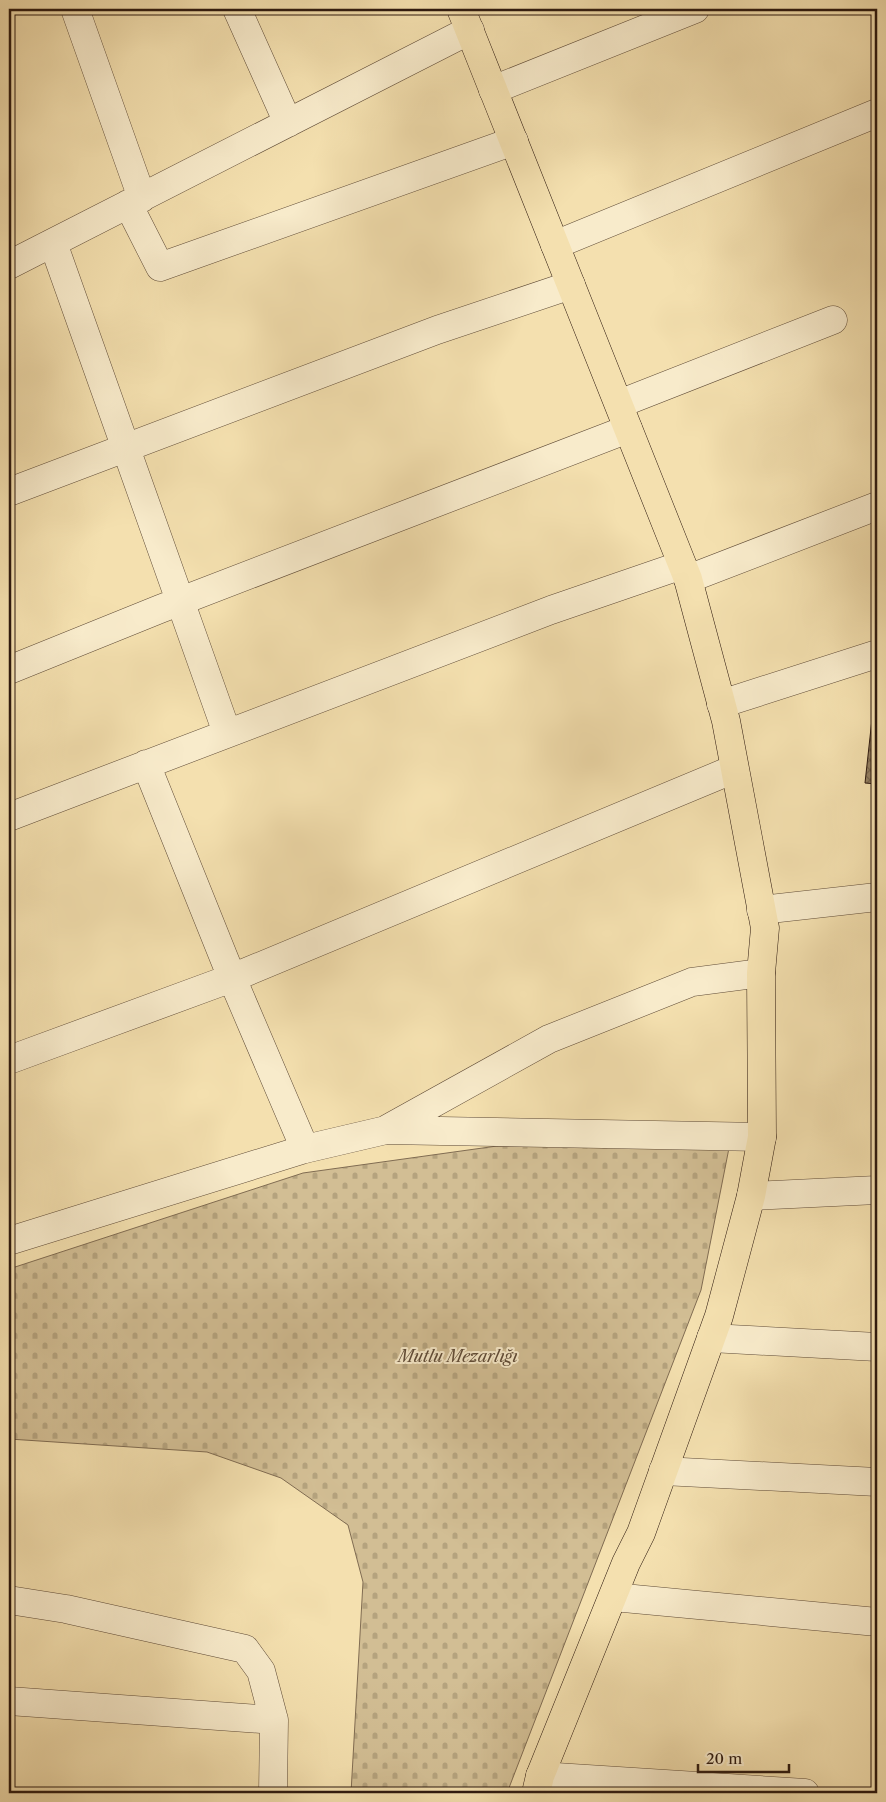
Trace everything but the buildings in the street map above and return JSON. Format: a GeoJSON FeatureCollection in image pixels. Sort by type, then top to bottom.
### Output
{"type":"FeatureCollection","features":[{"type":"Feature","properties":{"kind":"main road"},"geometry":{"type":"LineString","coordinates":[[466,19],[685,572],[721,704],[765,928],[761,973],[762,1137],[751,1196],[719,1316],[641,1533],[626,1563],[538,1785]]}},
{"type":"Feature","properties":{"kind":"street"},"geometry":{"type":"LineString","coordinates":[[75,9],[135,201],[160,268],[514,141]]}},
{"type":"Feature","properties":{"kind":"street"},"geometry":{"type":"LineString","coordinates":[[237,9],[288,123]]}},
{"type":"Feature","properties":{"kind":"street"},"geometry":{"type":"LineString","coordinates":[[494,90],[695,9]]}},
{"type":"Feature","properties":{"kind":"street"},"geometry":{"type":"LineString","coordinates":[[9,265],[288,123],[466,19]]}},
{"type":"Feature","properties":{"kind":"street"},"geometry":{"type":"LineString","coordinates":[[555,245],[877,113]]}},
{"type":"Feature","properties":{"kind":"street"},"geometry":{"type":"LineString","coordinates":[[53,243],[227,733]]}},
{"type":"Feature","properties":{"kind":"street"},"geometry":{"type":"LineString","coordinates":[[9,492],[437,330],[571,284]]}},
{"type":"Feature","properties":{"kind":"street"},"geometry":{"type":"LineString","coordinates":[[618,404],[833,320]]}},
{"type":"Feature","properties":{"kind":"street"},"geometry":{"type":"LineString","coordinates":[[9,670],[628,429]]}},
{"type":"Feature","properties":{"kind":"street"},"geometry":{"type":"LineString","coordinates":[[9,817],[551,610],[685,572],[877,506]]}},
{"type":"Feature","properties":{"kind":"street"},"geometry":{"type":"LineString","coordinates":[[721,704],[877,654]]}},
{"type":"Feature","properties":{"kind":"street"},"geometry":{"type":"LineString","coordinates":[[146,764],[232,978],[305,1149]]}},
{"type":"Feature","properties":{"kind":"street"},"geometry":{"type":"LineString","coordinates":[[9,1060],[232,978],[734,769]]}},
{"type":"Feature","properties":{"kind":"street"},"geometry":{"type":"LineString","coordinates":[[762,910],[877,898]]}},
{"type":"Feature","properties":{"kind":"street"},"geometry":{"type":"LineString","coordinates":[[386,1130],[549,1039],[692,982],[761,973]]}},
{"type":"Feature","properties":{"kind":"street"},"geometry":{"type":"LineString","coordinates":[[9,1242],[305,1149],[386,1130],[762,1137]]}},
{"type":"Feature","properties":{"kind":"street"},"geometry":{"type":"LineString","coordinates":[[751,1196],[877,1190]]}},
{"type":"Feature","properties":{"kind":"street"},"geometry":{"type":"LineString","coordinates":[[711,1338],[877,1347]]}},
{"type":"Feature","properties":{"kind":"street"},"geometry":{"type":"LineString","coordinates":[[663,1471],[877,1482]]}},
{"type":"Feature","properties":{"kind":"street"},"geometry":{"type":"LineString","coordinates":[[613,1597],[877,1622]]}},
{"type":"Feature","properties":{"kind":"street"},"geometry":{"type":"LineString","coordinates":[[9,1600],[66,1609],[245,1650],[261,1671],[274,1720],[273,1793]]}},
{"type":"Feature","properties":{"kind":"street"},"geometry":{"type":"LineString","coordinates":[[9,1701],[274,1720]]}},
{"type":"Feature","properties":{"kind":"street"},"geometry":{"type":"LineString","coordinates":[[538,1785],[805,1793]]}},
{"type":"Feature","properties":{"kind":"green space","name":"Mutlu Mezarlığı"},"geometry":{"type":"Polygon","coordinates":[[[497,1146],[729,1148],[701,1290],[507,1793],[351,1793],[363,1582],[348,1525],[281,1478],[207,1452],[9,1439],[9,1269],[303,1173],[497,1146]]]}}]}
